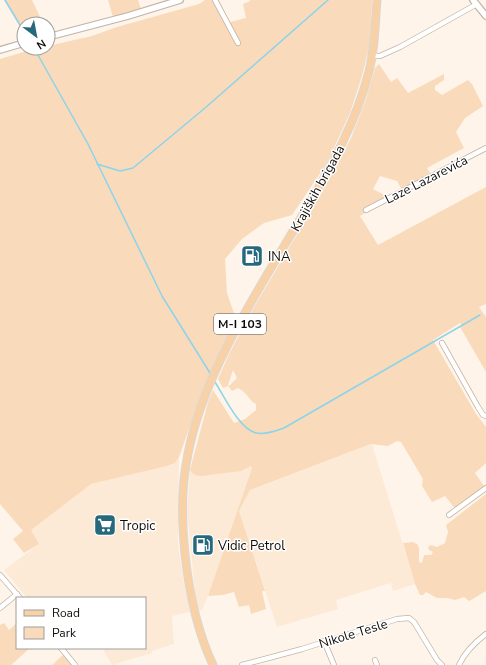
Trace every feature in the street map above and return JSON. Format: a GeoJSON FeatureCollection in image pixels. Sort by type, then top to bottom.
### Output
{"type":"FeatureCollection","features":[{"type":"Feature","properties":{"kind":"main road","name":"Krajiških brigada"},"geometry":{"type":"LineString","coordinates":[[213,665],[204,644],[193,605],[184,548],[184,481],[192,438],[209,386],[242,319],[336,156],[357,109],[368,75],[372,56],[377,0]]}},
{"type":"Feature","properties":{"kind":"street"},"geometry":{"type":"LineString","coordinates":[[56,35],[128,16],[180,0]]}},
{"type":"Feature","properties":{"kind":"street"},"geometry":{"type":"LineString","coordinates":[[215,0],[238,43]]}},
{"type":"Feature","properties":{"kind":"street"},"geometry":{"type":"LineString","coordinates":[[372,56],[380,56],[400,47],[475,2],[486,16]]}},
{"type":"Feature","properties":{"kind":"street"},"geometry":{"type":"LineString","coordinates":[[0,50],[16,45]]}},
{"type":"Feature","properties":{"kind":"street","name":"Laze Lazarevića"},"geometry":{"type":"LineString","coordinates":[[366,210],[486,148]]}},
{"type":"Feature","properties":{"kind":"street"},"geometry":{"type":"LineString","coordinates":[[442,344],[478,407],[483,415],[486,416]]}},
{"type":"Feature","properties":{"kind":"street"},"geometry":{"type":"LineString","coordinates":[[450,515],[486,488]]}},
{"type":"Feature","properties":{"kind":"street"},"geometry":{"type":"LineString","coordinates":[[0,575],[18,596]]}},
{"type":"Feature","properties":{"kind":"street"},"geometry":{"type":"LineString","coordinates":[[0,608],[16,597]]}},
{"type":"Feature","properties":{"kind":"street","name":"Nikole Tesle"},"geometry":{"type":"LineString","coordinates":[[242,665],[302,649],[397,619],[409,618],[414,622],[433,654],[442,665]]}},
{"type":"Feature","properties":{"kind":"street"},"geometry":{"type":"LineString","coordinates":[[459,665],[466,653],[486,634]]}},
{"type":"Feature","properties":{"kind":"street"},"geometry":{"type":"LineString","coordinates":[[324,641],[334,665]]}},
{"type":"Feature","properties":{"kind":"street"},"geometry":{"type":"LineString","coordinates":[[62,649],[75,665]]}},
{"type":"Feature","properties":{"kind":"shaded area"},"geometry":{"type":"Polygon","coordinates":[[[372,444],[415,584],[393,591],[391,583],[336,600],[338,609],[277,627],[239,511],[250,490],[372,444]]]}},
{"type":"Feature","properties":{"kind":"shaded area"},"geometry":{"type":"Polygon","coordinates":[[[179,457],[178,545],[190,612],[172,616],[174,644],[152,651],[152,653],[112,665],[103,649],[146,649],[146,597],[26,597],[4,570],[39,544],[30,530],[91,484],[175,463],[179,457]]]}},
{"type":"Feature","properties":{"kind":"shaded area"},"geometry":{"type":"Polygon","coordinates":[[[251,466],[252,468],[208,596],[202,610],[197,611],[187,512],[190,470],[191,472],[251,466]]]}},
{"type":"Feature","properties":{"kind":"green space"},"geometry":{"type":"Polygon","coordinates":[[[4,0],[32,0],[40,16],[16,16],[16,20],[4,0]]]}},
{"type":"Feature","properties":{"kind":"green space"},"geometry":{"type":"Polygon","coordinates":[[[108,0],[138,0],[141,9],[113,17],[108,0]]]}},
{"type":"Feature","properties":{"kind":"green space"},"geometry":{"type":"Polygon","coordinates":[[[205,0],[219,0],[230,22],[246,18],[243,4],[250,0],[372,0],[370,44],[362,76],[350,113],[327,163],[292,215],[264,223],[242,239],[225,259],[227,293],[237,322],[212,372],[179,457],[175,463],[91,484],[31,530],[39,544],[24,553],[13,539],[23,531],[0,504],[0,59],[16,54],[16,56],[56,56],[56,44],[92,36],[117,27],[199,4],[205,0]]]}},
{"type":"Feature","properties":{"kind":"green space"},"geometry":{"type":"Polygon","coordinates":[[[379,64],[391,82],[397,78],[408,93],[444,74],[444,80],[435,86],[435,90],[442,95],[468,80],[472,84],[483,106],[465,118],[456,132],[464,148],[427,168],[431,175],[403,192],[397,181],[380,176],[373,189],[390,198],[360,216],[378,245],[486,187],[486,304],[479,307],[486,317],[486,372],[460,327],[462,326],[460,323],[433,340],[476,414],[486,427],[486,463],[475,473],[486,489],[457,511],[445,496],[432,502],[422,486],[423,479],[401,442],[397,441],[388,446],[371,444],[250,490],[239,511],[265,591],[262,591],[266,609],[251,614],[249,605],[239,607],[234,592],[223,595],[208,596],[252,468],[251,466],[241,471],[202,476],[192,473],[190,470],[208,402],[213,390],[234,423],[245,419],[256,410],[256,404],[251,401],[244,392],[238,388],[232,391],[228,386],[223,388],[218,379],[251,312],[321,194],[351,138],[366,99],[375,68],[379,64]],[[233,370],[228,385],[229,386],[237,378],[233,370]]]}},
{"type":"Feature","properties":{"kind":"green space"},"geometry":{"type":"Polygon","coordinates":[[[486,494],[486,591],[469,601],[464,597],[455,600],[448,598],[437,598],[426,592],[423,595],[420,595],[415,584],[403,543],[413,542],[417,544],[419,548],[419,562],[422,563],[424,555],[431,555],[433,552],[429,550],[428,547],[431,545],[437,547],[445,543],[448,532],[446,525],[486,494]]]}},
{"type":"Feature","properties":{"kind":"green space"},"geometry":{"type":"Polygon","coordinates":[[[4,623],[9,630],[16,624],[16,649],[29,649],[11,665],[0,665],[0,625],[4,623]]]}},
{"type":"Feature","properties":{"kind":"green space"},"geometry":{"type":"Polygon","coordinates":[[[63,655],[72,665],[52,665],[63,655]]]}},
{"type":"Feature","properties":{"kind":"waterway"},"geometry":{"type":"LineString","coordinates":[[5,0],[16,18]]}},
{"type":"Feature","properties":{"kind":"waterway"},"geometry":{"type":"LineString","coordinates":[[97,164],[120,171],[133,168],[205,108],[328,0]]}},
{"type":"Feature","properties":{"kind":"waterway"},"geometry":{"type":"LineString","coordinates":[[38,56],[88,144],[162,296],[210,373]]}},
{"type":"Feature","properties":{"kind":"waterway"},"geometry":{"type":"LineString","coordinates":[[215,382],[232,411],[244,425],[256,433],[270,432],[284,428],[480,315]]}},
{"type":"Feature","properties":{"kind":"place","name":"INA"},"geometry":{"type":"Point","coordinates":[252,256]}},
{"type":"Feature","properties":{"kind":"place","name":"Tropic"},"geometry":{"type":"Point","coordinates":[105,525]}},
{"type":"Feature","properties":{"kind":"place","name":"Vidic Petrol"},"geometry":{"type":"Point","coordinates":[203,545]}}]}
